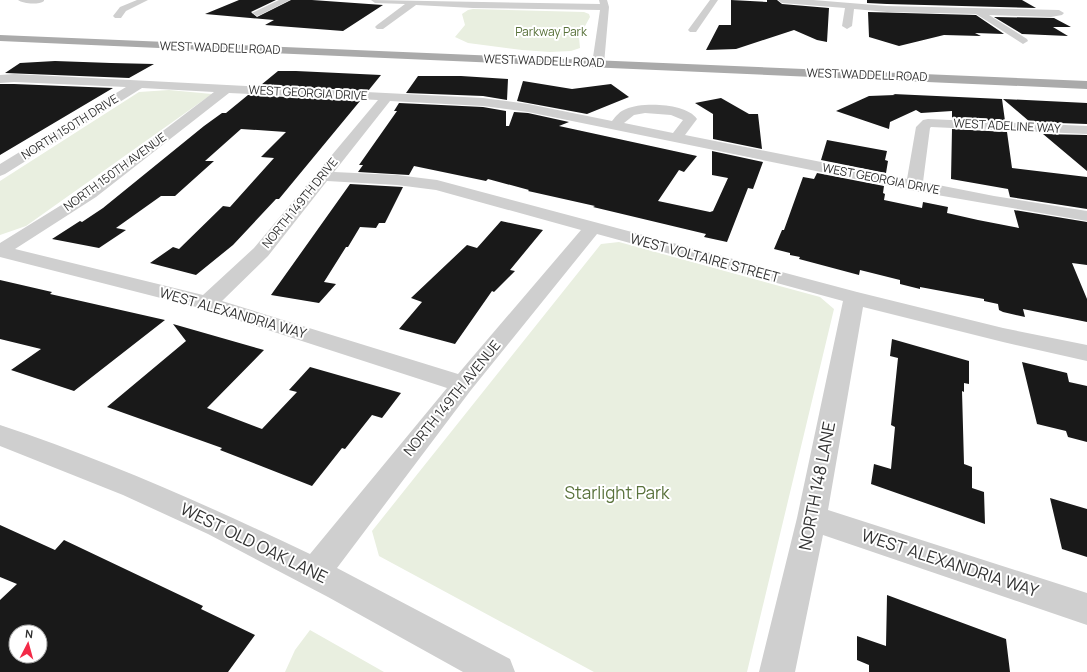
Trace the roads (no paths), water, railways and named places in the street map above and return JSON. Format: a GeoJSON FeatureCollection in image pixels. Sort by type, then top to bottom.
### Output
{"type":"FeatureCollection","features":[{"type":"Feature","properties":{"kind":"main road","name":"WEST WADDELL ROAD"},"geometry":{"type":"LineString","coordinates":[[0,38],[1087,85]]}},
{"type":"Feature","properties":{"kind":"street"},"geometry":{"type":"LineString","coordinates":[[22,0],[40,1]]}},
{"type":"Feature","properties":{"kind":"street"},"geometry":{"type":"LineString","coordinates":[[118,16],[123,9],[144,0]]}},
{"type":"Feature","properties":{"kind":"street"},"geometry":{"type":"LineString","coordinates":[[257,13],[286,0]]}},
{"type":"Feature","properties":{"kind":"street"},"geometry":{"type":"LineString","coordinates":[[375,0],[414,2],[604,4],[598,64]]}},
{"type":"Feature","properties":{"kind":"street"},"geometry":{"type":"LineString","coordinates":[[693,30],[714,0]]}},
{"type":"Feature","properties":{"kind":"street"},"geometry":{"type":"LineString","coordinates":[[782,0],[887,9],[1059,13],[1059,10],[1045,4]]}},
{"type":"Feature","properties":{"kind":"street"},"geometry":{"type":"LineString","coordinates":[[380,27],[414,2]]}},
{"type":"Feature","properties":{"kind":"street"},"geometry":{"type":"LineString","coordinates":[[848,26],[850,6]]}},
{"type":"Feature","properties":{"kind":"street"},"geometry":{"type":"LineString","coordinates":[[978,12],[1023,41]]}},
{"type":"Feature","properties":{"kind":"street","name":"WEST GEORGIA DRIVE"},"geometry":{"type":"LineString","coordinates":[[0,79],[14,78],[227,88],[483,102],[528,108],[914,186],[1087,216]]}},
{"type":"Feature","properties":{"kind":"street","name":"NORTH 150TH DRIVE"},"geometry":{"type":"LineString","coordinates":[[0,171],[140,84]]}},
{"type":"Feature","properties":{"kind":"street","name":"NORTH 150TH AVENUE"},"geometry":{"type":"LineString","coordinates":[[0,251],[90,194],[227,88]]}},
{"type":"Feature","properties":{"kind":"street","name":"NORTH 149TH DRIVE"},"geometry":{"type":"LineString","coordinates":[[207,303],[260,252],[387,97]]}},
{"type":"Feature","properties":{"kind":"street"},"geometry":{"type":"LineString","coordinates":[[615,125],[627,113],[632,111],[647,110],[678,112],[690,119],[676,138]]}},
{"type":"Feature","properties":{"kind":"street","name":"WEST ADELINE WAY"},"geometry":{"type":"LineString","coordinates":[[914,186],[923,127],[928,122],[1087,130]]}},
{"type":"Feature","properties":{"kind":"street","name":"WEST VOLTAIRE STREET"},"geometry":{"type":"LineString","coordinates":[[322,176],[397,180],[437,185],[854,298],[1003,335],[1087,353]]}},
{"type":"Feature","properties":{"kind":"street","name":"NORTH 149TH AVENUE"},"geometry":{"type":"LineString","coordinates":[[315,572],[462,384],[593,227]]}},
{"type":"Feature","properties":{"kind":"street","name":"WEST ALEXANDRIA WAY"},"geometry":{"type":"LineString","coordinates":[[0,251],[207,303],[462,384]]}},
{"type":"Feature","properties":{"kind":"street","name":"NORTH 148 LANE"},"geometry":{"type":"LineString","coordinates":[[777,672],[812,518],[854,298]]}},
{"type":"Feature","properties":{"kind":"street","name":"WEST OLD OAK LANE"},"geometry":{"type":"LineString","coordinates":[[0,435],[93,470],[177,506],[315,572],[485,669]]}},
{"type":"Feature","properties":{"kind":"street","name":"WEST ALEXANDRIA WAY"},"geometry":{"type":"LineString","coordinates":[[812,518],[1087,609]]}},
{"type":"Feature","properties":{"kind":"park label","name":"Parkway Park"},"geometry":{"type":"Point","coordinates":[551,32]}},
{"type":"Feature","properties":{"kind":"park label","name":"Starlight Park"},"geometry":{"type":"Point","coordinates":[617,493]}}]}
